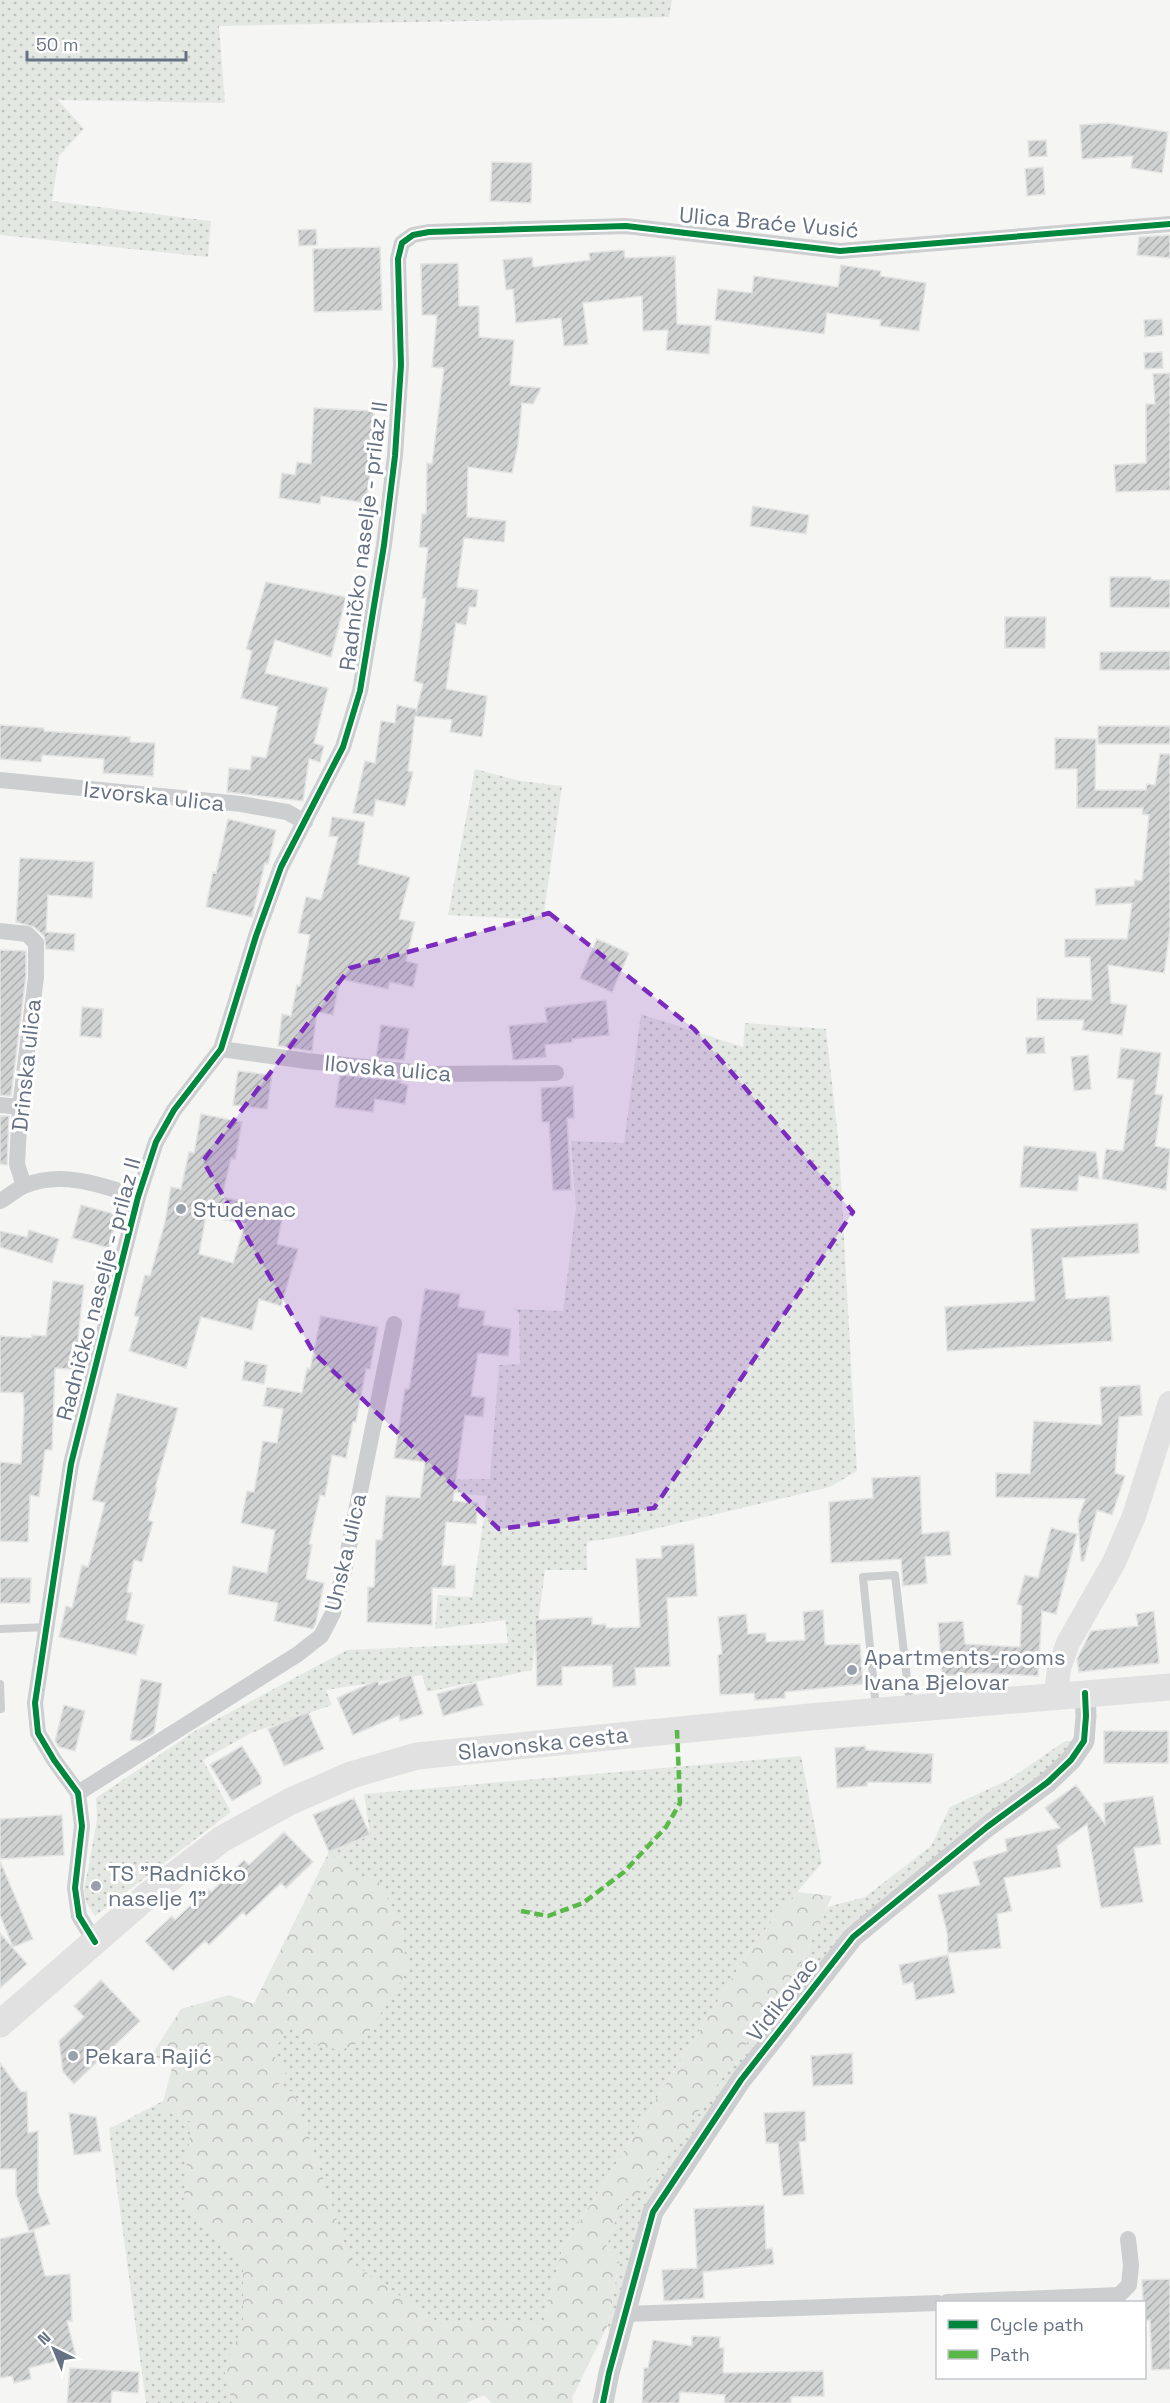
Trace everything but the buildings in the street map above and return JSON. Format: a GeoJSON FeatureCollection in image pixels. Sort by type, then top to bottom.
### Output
{"type":"FeatureCollection","features":[{"type":"Feature","properties":{"kind":"main road"},"geometry":{"type":"LineString","coordinates":[[1056,1695],[1059,1668],[1068,1643],[1114,1562],[1134,1516],[1170,1403]]}},
{"type":"Feature","properties":{"kind":"main road","name":"Slavonska cesta"},"geometry":{"type":"LineString","coordinates":[[0,2024],[147,1896],[222,1839],[291,1801],[351,1775],[417,1756],[876,1711],[1170,1687]]}},
{"type":"Feature","properties":{"kind":"street","name":"Ulica Braće Vusić"},"geometry":{"type":"LineString","coordinates":[[402,243],[414,235],[429,232],[626,226],[840,251],[1170,224]]}},
{"type":"Feature","properties":{"kind":"street","name":"Radničko naselje - prilaz II"},"geometry":{"type":"LineString","coordinates":[[95,1942],[79,1916],[75,1888],[82,1826],[78,1793],[54,1761],[38,1733],[35,1703],[71,1464],[138,1197],[156,1142],[169,1118],[220,1049],[281,867],[344,747],[362,682],[384,545],[395,456],[401,365],[399,259],[402,243]]}},
{"type":"Feature","properties":{"kind":"street","name":"Izvorska ulica"},"geometry":{"type":"LineString","coordinates":[[0,780],[241,804],[287,812],[305,822]]}},
{"type":"Feature","properties":{"kind":"street","name":"Drinska ulica"},"geometry":{"type":"LineString","coordinates":[[0,931],[27,934],[36,943],[36,977],[20,1107],[17,1164],[24,1186]]}},
{"type":"Feature","properties":{"kind":"street","name":"Ilovska ulica"},"geometry":{"type":"LineString","coordinates":[[220,1049],[432,1074],[556,1072]]}},
{"type":"Feature","properties":{"kind":"street"},"geometry":{"type":"LineString","coordinates":[[0,1105],[20,1107]]}},
{"type":"Feature","properties":{"kind":"street"},"geometry":{"type":"LineString","coordinates":[[0,1201],[24,1186],[51,1180],[92,1181],[138,1197]]}},
{"type":"Feature","properties":{"kind":"street","name":"Unska ulica"},"geometry":{"type":"LineString","coordinates":[[78,1793],[288,1661],[321,1636],[333,1613],[345,1566],[394,1324]]}},
{"type":"Feature","properties":{"kind":"street","name":"Vidikovac"},"geometry":{"type":"LineString","coordinates":[[603,2403],[653,2212],[741,2080],[853,1937],[987,1827],[1048,1782],[1071,1760],[1084,1741],[1085,1693]]}},
{"type":"Feature","properties":{"kind":"street"},"geometry":{"type":"LineString","coordinates":[[972,2301],[1119,2295],[1129,2285],[1131,2265],[1128,2240]]}},
{"type":"Feature","properties":{"kind":"street"},"geometry":{"type":"LineString","coordinates":[[625,2314],[936,2303]]}},
{"type":"Feature","properties":{"kind":"lane"},"geometry":{"type":"LineString","coordinates":[[876,1711],[863,1577],[895,1575],[910,1708]]}},
{"type":"Feature","properties":{"kind":"lane"},"geometry":{"type":"LineString","coordinates":[[0,1629],[47,1627]]}},
{"type":"Feature","properties":{"kind":"lane"},"geometry":{"type":"LineString","coordinates":[[0,1684],[1,1709]]}},
{"type":"Feature","properties":{"kind":"highlighted area"},"geometry":{"type":"Polygon","coordinates":[[[549,913],[694,1029],[853,1212],[654,1508],[499,1529],[314,1353],[203,1161],[350,968],[549,913]]]}},
{"type":"Feature","properties":{"kind":"green space"},"geometry":{"type":"Polygon","coordinates":[[[0,0],[672,0],[669,17],[219,26],[225,103],[58,100],[84,129],[59,156],[52,201],[211,221],[208,257],[0,235],[0,0]]]}},
{"type":"Feature","properties":{"kind":"green space"},"geometry":{"type":"Polygon","coordinates":[[[475,769],[521,781],[562,786],[543,920],[448,915],[475,769]]]}},
{"type":"Feature","properties":{"kind":"green space"},"geometry":{"type":"Polygon","coordinates":[[[641,1014],[743,1047],[745,1023],[826,1029],[839,1147],[857,1471],[830,1487],[625,1536],[587,1542],[587,1570],[545,1570],[532,1670],[427,1692],[422,1675],[326,1690],[332,1705],[251,1733],[203,1760],[231,1812],[95,1916],[86,1902],[84,1891],[97,1820],[96,1798],[195,1731],[347,1650],[508,1643],[505,1620],[435,1629],[438,1595],[472,1597],[487,1496],[433,1491],[432,1480],[490,1479],[499,1365],[520,1364],[519,1313],[514,1309],[563,1311],[576,1208],[571,1141],[624,1143],[641,1014]]]}},
{"type":"Feature","properties":{"kind":"green space"},"geometry":{"type":"Polygon","coordinates":[[[1065,1741],[1084,1741],[853,1937],[653,2212],[613,2358],[608,2325],[619,2262],[606,2248],[623,2198],[727,2070],[797,1973],[827,1907],[865,1897],[931,1846],[950,1807],[1010,1779],[1065,1741]]]}},
{"type":"Feature","properties":{"kind":"green space"},"geometry":{"type":"Polygon","coordinates":[[[801,1756],[822,1863],[756,1940],[562,2250],[523,2403],[492,2403],[484,2395],[466,2403],[146,2403],[109,2129],[221,2071],[329,1852],[370,1834],[364,1794],[801,1756]]]}},
{"type":"Feature","properties":{"kind":"green space"},"geometry":{"type":"Polygon","coordinates":[[[329,1852],[358,1878],[377,1878],[399,1922],[408,1970],[364,2040],[342,2050],[318,2046],[289,2025],[272,2055],[288,2069],[277,2087],[294,2092],[351,2262],[441,2324],[543,2324],[562,2250],[756,1940],[797,1892],[832,1896],[797,1973],[635,2200],[623,2198],[606,2248],[619,2262],[608,2325],[572,2398],[573,2403],[492,2403],[484,2395],[466,2403],[232,2403],[224,2369],[243,2325],[243,2265],[183,2205],[191,2122],[161,2109],[173,2064],[151,2056],[181,2009],[229,1995],[254,2004],[329,1852]]]}},
{"type":"Feature","properties":{"kind":"marked path"},"geometry":{"type":"LineString","coordinates":[[521,1911],[548,1916],[583,1903],[624,1872],[666,1827],[680,1803],[677,1730]]}},
{"type":"Feature","properties":{"kind":"cycle path"},"geometry":{"type":"LineString","coordinates":[[95,1942],[79,1916],[75,1888],[82,1826],[78,1793],[38,1733],[35,1703],[71,1464],[138,1197],[156,1142],[174,1110],[221,1049],[256,936],[281,867],[343,747],[360,691],[384,545],[395,456],[401,365],[398,259],[402,243],[413,235],[429,232],[626,226],[840,251],[1170,224]]}},
{"type":"Feature","properties":{"kind":"cycle path"},"geometry":{"type":"LineString","coordinates":[[603,2403],[653,2212],[741,2080],[853,1937],[987,1827],[1048,1782],[1071,1760],[1084,1741],[1085,1693]]}},
{"type":"Feature","properties":{"kind":"place","name":"Studenac"},"geometry":{"type":"Point","coordinates":[181,1209]}},
{"type":"Feature","properties":{"kind":"place","name":"Apartments-rooms Ivana Bjelovar"},"geometry":{"type":"Point","coordinates":[852,1670]}},
{"type":"Feature","properties":{"kind":"place","name":"TS \"Radničko naselje 1\""},"geometry":{"type":"Point","coordinates":[96,1886]}},
{"type":"Feature","properties":{"kind":"place","name":"Pekara Rajić"},"geometry":{"type":"Point","coordinates":[73,2056]}}]}
